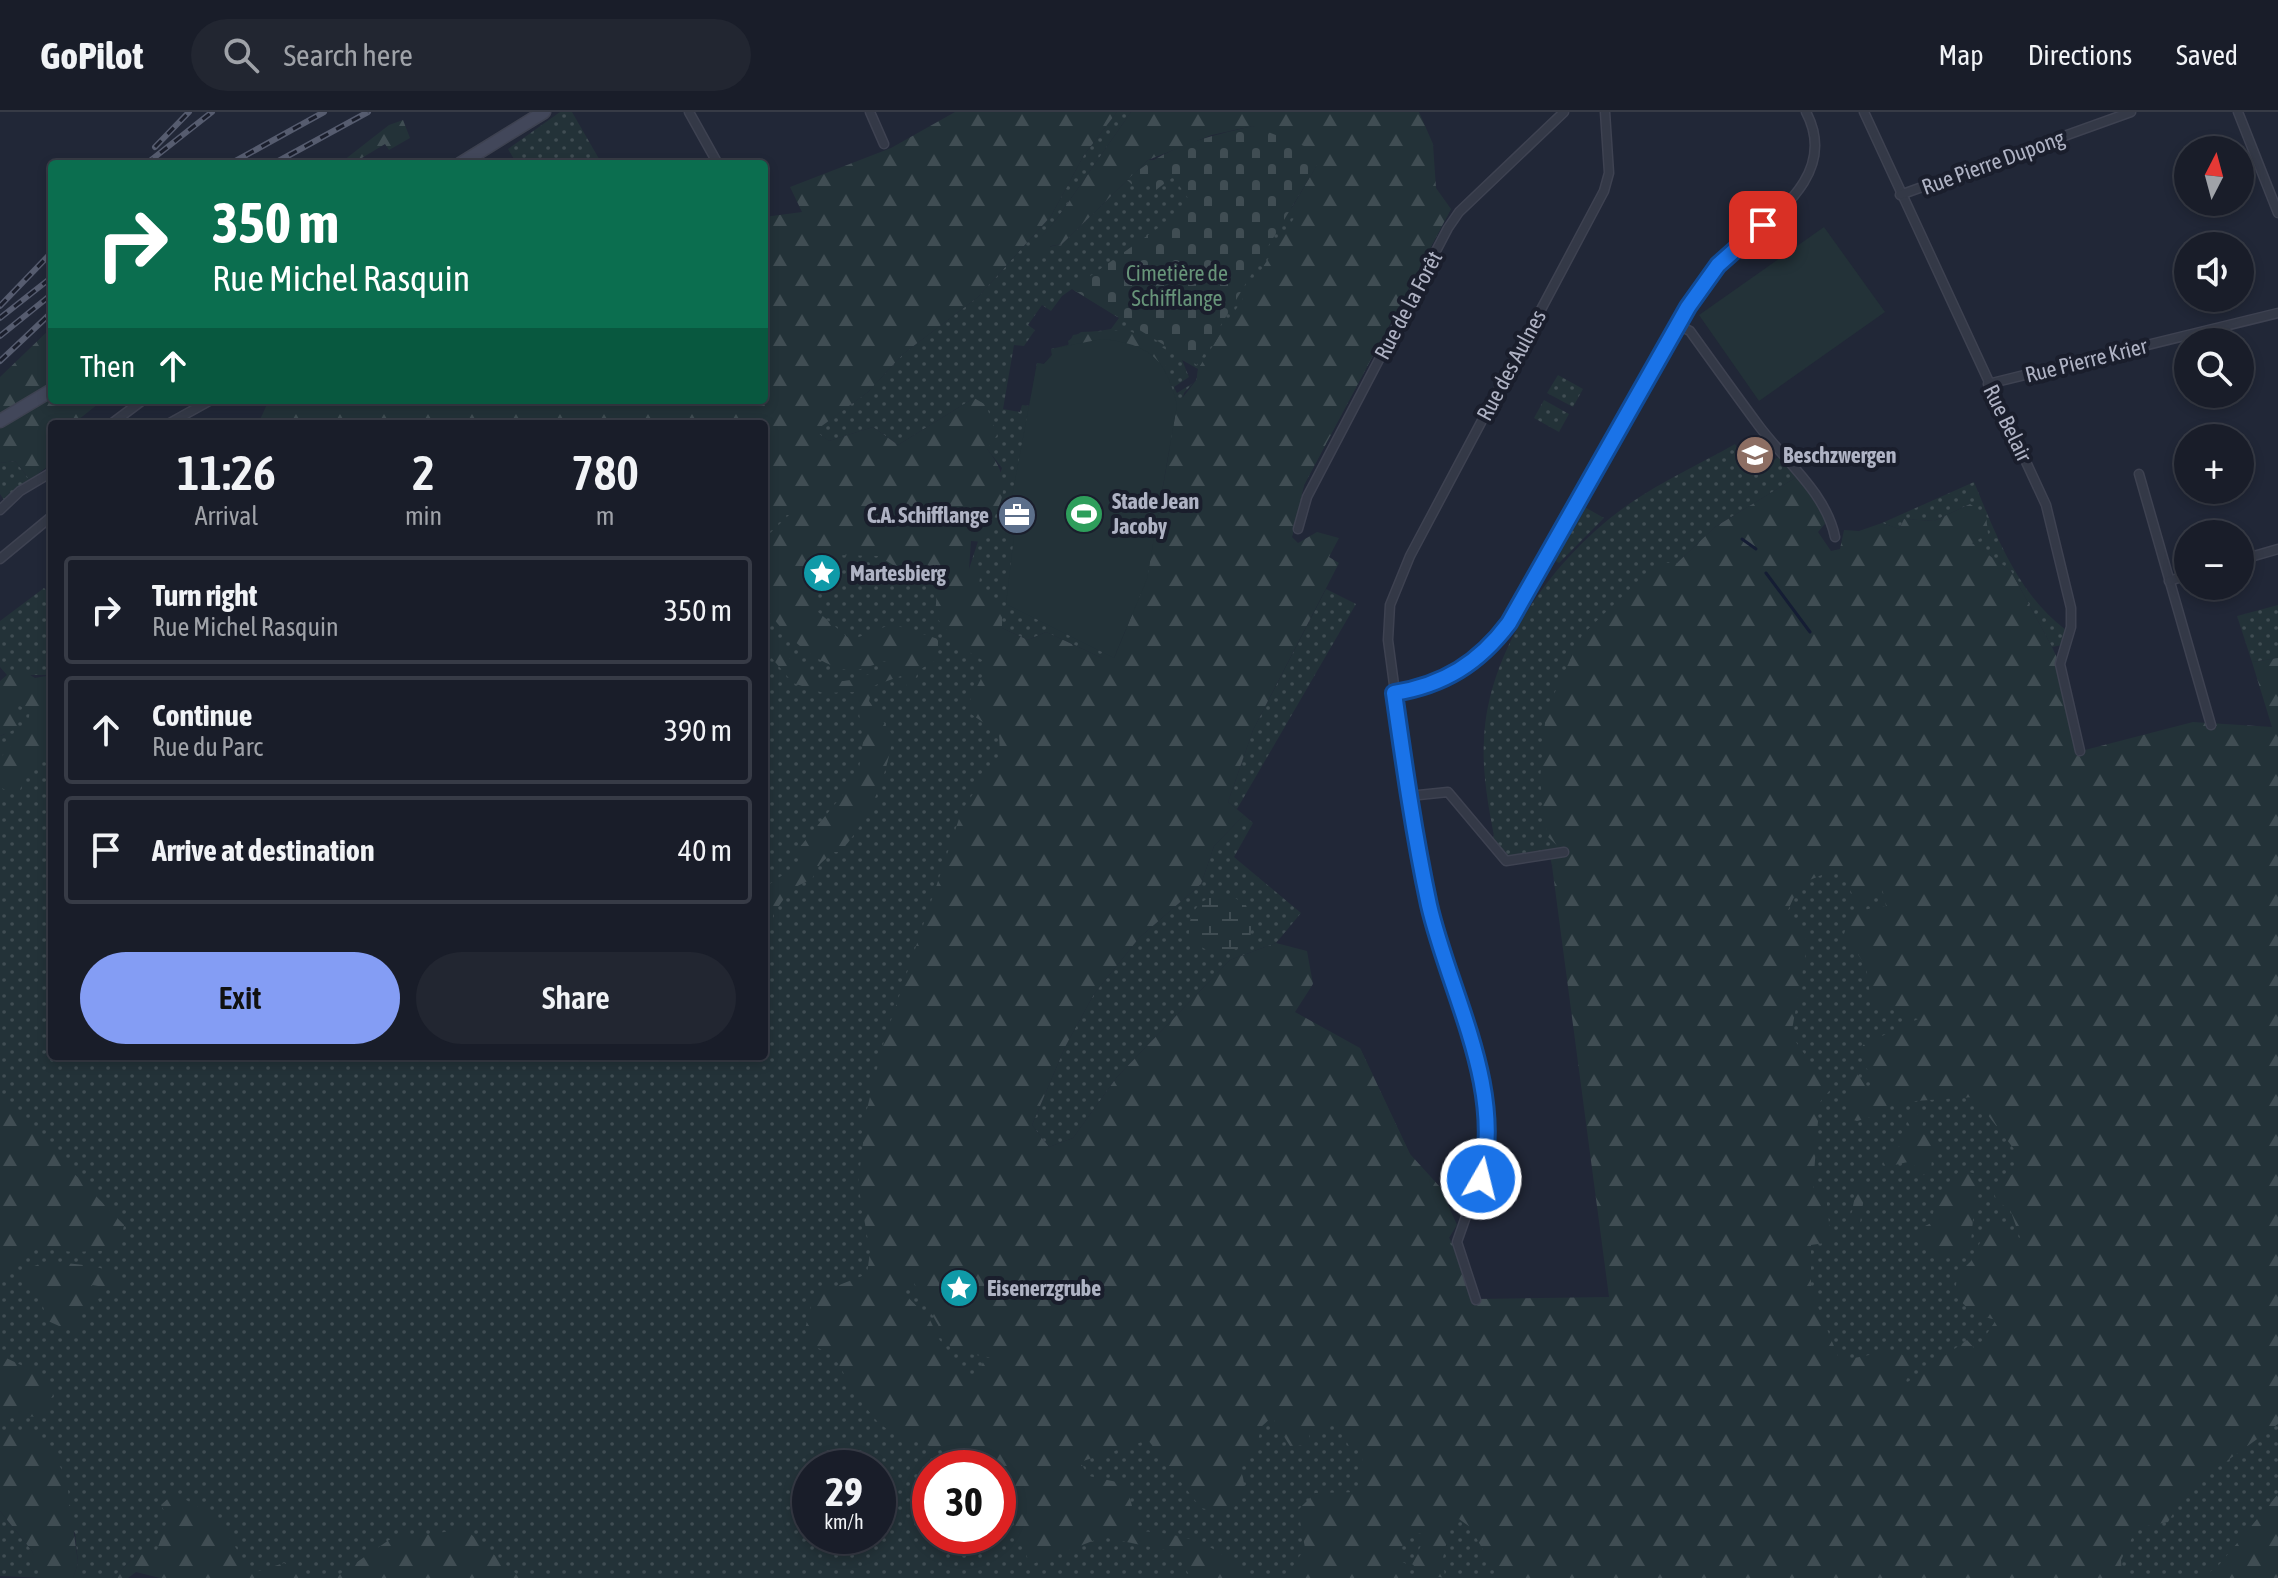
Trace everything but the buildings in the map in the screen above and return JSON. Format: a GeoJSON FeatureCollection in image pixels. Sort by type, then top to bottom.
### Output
{"type":"FeatureCollection","features":[{"type":"Feature","properties":{"kind":"street"},"geometry":{"type":"LineString","coordinates":[[466,160],[544,112]]}},
{"type":"Feature","properties":{"kind":"street"},"geometry":{"type":"LineString","coordinates":[[689,112],[716,160]]}},
{"type":"Feature","properties":{"kind":"street"},"geometry":{"type":"LineString","coordinates":[[870,112],[884,144]]}},
{"type":"Feature","properties":{"kind":"street","name":"Rue de la Forêt"},"geometry":{"type":"LineString","coordinates":[[1298,529],[1307,497],[1448,228],[1459,212],[1564,112]]}},
{"type":"Feature","properties":{"kind":"street","name":"Rue des Aulnes"},"geometry":{"type":"LineString","coordinates":[[1476,1300],[1457,1242],[1484,1165],[1484,1104],[1457,994],[1429,906],[1394,693],[1388,623],[1394,593],[1405,569],[1604,191],[1609,159],[1605,112]]}},
{"type":"Feature","properties":{"kind":"street"},"geometry":{"type":"LineString","coordinates":[[1394,693],[1455,674],[1495,642],[1509,623],[1678,325],[1718,265],[1781,210],[1810,173],[1815,137],[1806,112]]}},
{"type":"Feature","properties":{"kind":"street","name":"Rue Belair"},"geometry":{"type":"LineString","coordinates":[[1864,112],[1988,384],[2036,480],[2054,535],[2071,608],[2071,627],[2060,664],[2080,751]]}},
{"type":"Feature","properties":{"kind":"street","name":"Rue Pierre Dupong"},"geometry":{"type":"LineString","coordinates":[[1900,195],[2131,112]]}},
{"type":"Feature","properties":{"kind":"street"},"geometry":{"type":"LineString","coordinates":[[2238,112],[2278,213]]}},
{"type":"Feature","properties":{"kind":"street","name":"Rue Pierre Krier"},"geometry":{"type":"LineString","coordinates":[[1988,384],[2278,313]]}},
{"type":"Feature","properties":{"kind":"street"},"geometry":{"type":"LineString","coordinates":[[1678,325],[1690,331],[1761,429],[1784,454],[1830,518],[1835,537]]}},
{"type":"Feature","properties":{"kind":"street"},"geometry":{"type":"LineString","coordinates":[[0,421],[48,392]]}},
{"type":"Feature","properties":{"kind":"street"},"geometry":{"type":"LineString","coordinates":[[116,420],[138,404]]}},
{"type":"Feature","properties":{"kind":"street"},"geometry":{"type":"LineString","coordinates":[[175,420],[204,404]]}},
{"type":"Feature","properties":{"kind":"street"},"geometry":{"type":"LineString","coordinates":[[0,510],[20,491],[48,474]]}},
{"type":"Feature","properties":{"kind":"street"},"geometry":{"type":"LineString","coordinates":[[2139,474],[2211,725]]}},
{"type":"Feature","properties":{"kind":"street"},"geometry":{"type":"LineString","coordinates":[[0,559],[48,519]]}},
{"type":"Feature","properties":{"kind":"street"},"geometry":{"type":"LineString","coordinates":[[2254,556],[2278,549]]}},
{"type":"Feature","properties":{"kind":"street"},"geometry":{"type":"LineString","coordinates":[[2169,581],[2174,579]]}},
{"type":"Feature","properties":{"kind":"street"},"geometry":{"type":"LineString","coordinates":[[1409,796],[1448,792],[1506,861],[1564,852]]}},
{"type":"Feature","properties":{"kind":"green space"},"geometry":{"type":"Polygon","coordinates":[[[560,112],[572,112],[600,160],[515,160],[508,149],[560,112]]]}},
{"type":"Feature","properties":{"kind":"green space"},"geometry":{"type":"Polygon","coordinates":[[[955,112],[1117,112],[1084,155],[1051,216],[978,297],[903,354],[868,392],[815,431],[829,441],[873,427],[898,445],[974,398],[986,405],[997,435],[987,449],[996,462],[1003,484],[999,505],[984,542],[971,541],[969,569],[981,570],[978,592],[991,596],[992,607],[1002,607],[1002,628],[1028,640],[1046,632],[1102,658],[1114,658],[1147,579],[1177,405],[1197,379],[1198,369],[1296,215],[1290,211],[1317,165],[1253,126],[1212,135],[1148,160],[1062,244],[1051,246],[1036,257],[1029,251],[1056,220],[1131,112],[1419,112],[1433,144],[1436,188],[1451,209],[1304,485],[1292,537],[1298,543],[1317,532],[1339,538],[1329,557],[1339,563],[1253,730],[1228,802],[1244,815],[1214,846],[1201,884],[1139,938],[1094,994],[1065,1047],[1032,1125],[1049,1147],[1073,1138],[1117,1077],[1230,960],[1276,943],[1307,951],[1313,984],[1295,1012],[1360,1048],[1410,1154],[1440,1187],[1457,1225],[1447,1241],[1454,1248],[1475,1299],[1609,1297],[1552,866],[1564,852],[1547,836],[1540,780],[1546,711],[1582,635],[1657,563],[1677,563],[1715,527],[1800,475],[1830,518],[1818,532],[1831,551],[1840,549],[1844,530],[1859,531],[1882,523],[1899,529],[1904,519],[1934,521],[1970,504],[1986,515],[1988,534],[1972,543],[2011,571],[2060,664],[2081,751],[2193,722],[2272,727],[2252,662],[2278,658],[2278,1424],[2188,1489],[2168,1522],[2137,1528],[2121,1560],[2122,1578],[1499,1578],[1470,1527],[1459,1519],[1451,1523],[1443,1558],[1445,1578],[1423,1574],[1412,1564],[1426,1535],[1408,1531],[1397,1560],[1407,1564],[1411,1578],[1285,1578],[1305,1548],[1298,1510],[1315,1493],[1360,1492],[1363,1447],[1350,1448],[1337,1424],[1310,1433],[1308,1445],[1290,1446],[1272,1417],[1261,1427],[1256,1451],[1239,1459],[1246,1492],[1229,1514],[1201,1508],[1148,1440],[1080,1462],[1089,1476],[1126,1484],[1139,1531],[1198,1542],[1224,1556],[1244,1578],[1190,1578],[1179,1553],[1103,1537],[1030,1565],[1016,1527],[1016,1450],[940,1450],[886,1429],[862,1401],[834,1355],[809,1344],[805,1329],[814,1295],[867,1274],[870,1252],[858,1184],[867,1109],[884,1041],[962,810],[1000,754],[999,733],[965,710],[986,669],[982,660],[962,648],[935,616],[937,591],[878,556],[834,555],[802,586],[814,595],[818,612],[851,640],[892,624],[938,639],[938,659],[919,670],[910,691],[901,676],[873,686],[869,701],[893,736],[875,798],[860,826],[840,852],[833,852],[820,864],[812,879],[791,889],[773,914],[773,926],[768,930],[768,885],[801,862],[799,848],[858,776],[863,741],[856,692],[823,693],[793,683],[768,654],[768,634],[794,663],[823,679],[856,679],[896,660],[854,670],[825,663],[791,638],[768,609],[768,535],[789,515],[780,515],[768,526],[768,420],[260,420],[267,404],[768,404],[768,216],[802,212],[790,187],[891,148],[955,112]],[[1841,867],[1800,884],[1788,910],[1808,942],[1791,1035],[1830,1090],[1816,1107],[1818,1121],[1813,1187],[1826,1195],[1831,1242],[1811,1245],[1811,1290],[1840,1361],[1893,1350],[1913,1360],[1905,1384],[1967,1340],[1976,1350],[1996,1320],[1974,1314],[1955,1296],[1957,1275],[1971,1261],[1991,1220],[1998,1219],[2024,1249],[2010,1209],[1997,1202],[1993,1190],[2017,1170],[2017,1153],[1974,1097],[1886,1103],[1889,1112],[1857,1121],[1847,1118],[1848,1076],[1856,1072],[1871,1093],[1878,1085],[1862,1062],[1863,1045],[1918,1019],[1871,1002],[1866,966],[1844,934],[1860,912],[1886,906],[1881,883],[1871,903],[1856,904],[1841,867]],[[914,1283],[901,1290],[930,1320],[939,1339],[973,1383],[983,1362],[993,1358],[953,1351],[914,1283]]]}},
{"type":"Feature","properties":{"kind":"green space"},"geometry":{"type":"Polygon","coordinates":[[[1117,112],[1131,112],[1056,220],[1030,251],[1062,244],[1148,160],[1317,165],[1290,210],[1327,167],[1451,209],[1304,485],[1292,537],[1104,936],[1016,1160],[1360,1048],[1454,1248],[1509,1512],[1627,1410],[1564,853],[1552,866],[1550,856],[1514,862],[1490,845],[1494,836],[1486,788],[1484,739],[1488,705],[1498,671],[1512,638],[1531,606],[1576,549],[1629,504],[1735,444],[1752,472],[1784,454],[1800,475],[1715,527],[1677,563],[2080,751],[2148,805],[2278,724],[2278,1578],[182,1578],[137,1555],[112,1578],[73,1578],[78,1563],[75,1533],[0,1448],[0,736],[5,734],[18,705],[48,684],[48,1060],[768,1060],[768,467],[905,452],[1072,786],[1086,764],[1193,405],[1198,369],[1182,360],[1189,377],[1174,387],[1177,393],[1193,383],[1184,393],[1114,658],[1102,658],[1046,632],[1028,640],[1002,628],[1002,607],[991,607],[978,592],[969,569],[1002,468],[987,449],[974,398],[898,445],[873,427],[829,441],[814,431],[868,392],[903,354],[978,297],[1051,216],[1084,155],[1117,112]],[[1072,289],[1062,296],[1051,311],[1042,305],[1028,325],[1035,330],[1024,346],[1014,345],[1003,409],[1020,412],[1022,405],[1030,406],[1037,363],[1044,364],[1052,355],[1051,349],[1068,345],[1073,335],[1111,329],[1119,318],[1072,289]]]}},
{"type":"Feature","properties":{"kind":"green space"},"geometry":{"type":"Polygon","coordinates":[[[403,120],[410,138],[389,150],[385,144],[359,160],[344,160],[389,125],[403,120]]]}},
{"type":"Feature","properties":{"kind":"green space","name":"Cimetière de Schifflange"},"geometry":{"type":"Polygon","coordinates":[[[1253,126],[1304,146],[1317,165],[1197,365],[1072,289],[1192,204],[1173,177],[1152,193],[1152,181],[1148,178],[1137,189],[1127,180],[1170,151],[1253,126]]]}},
{"type":"Feature","properties":{"kind":"green space"},"geometry":{"type":"Polygon","coordinates":[[[1824,227],[1885,312],[1759,401],[1699,315],[1824,227]]]}},
{"type":"Feature","properties":{"kind":"green space"},"geometry":{"type":"Polygon","coordinates":[[[1128,330],[1165,349],[1167,365],[1163,367],[1144,351],[1132,346],[1107,342],[1069,345],[1068,341],[1081,332],[1128,330]]]}},
{"type":"Feature","properties":{"kind":"green space"},"geometry":{"type":"Polygon","coordinates":[[[48,331],[48,404],[98,404],[78,420],[48,420],[48,466],[30,480],[15,461],[0,463],[0,377],[48,331]]]}},
{"type":"Feature","properties":{"kind":"green space","name":"Stade Jean Jacoby"},"geometry":{"type":"Polygon","coordinates":[[[1102,339],[1132,345],[1153,356],[1167,376],[1177,405],[1147,579],[1114,658],[1006,604],[1014,536],[1005,534],[1037,363],[1044,364],[1052,355],[1051,349],[1102,339]]]}},
{"type":"Feature","properties":{"kind":"green space"},"geometry":{"type":"Polygon","coordinates":[[[1558,375],[1583,389],[1573,407],[1547,393],[1558,375]]]}},
{"type":"Feature","properties":{"kind":"green space"},"geometry":{"type":"Polygon","coordinates":[[[1544,400],[1569,414],[1559,432],[1534,418],[1544,400]]]}},
{"type":"Feature","properties":{"kind":"green space"},"geometry":{"type":"Polygon","coordinates":[[[15,461],[30,480],[4,500],[0,494],[0,463],[15,461]]]}},
{"type":"Feature","properties":{"kind":"green space"},"geometry":{"type":"Polygon","coordinates":[[[1974,482],[2000,543],[2021,581],[2034,599],[2066,630],[2062,645],[2052,647],[2011,571],[1971,543],[1970,504],[1934,521],[1904,519],[1899,529],[1882,523],[1974,482]]]}},
{"type":"Feature","properties":{"kind":"green space"},"geometry":{"type":"Polygon","coordinates":[[[1581,505],[1604,518],[1559,563],[1551,558],[1581,505]]]}},
{"type":"Feature","properties":{"kind":"green space"},"geometry":{"type":"Polygon","coordinates":[[[44,588],[48,592],[48,675],[7,675],[0,667],[0,621],[44,588]]]}},
{"type":"Feature","properties":{"kind":"green space"},"geometry":{"type":"Polygon","coordinates":[[[1326,589],[1356,604],[1237,809],[1228,802],[1253,730],[1326,589]]]}},
{"type":"Feature","properties":{"kind":"green space"},"geometry":{"type":"Polygon","coordinates":[[[2278,605],[2278,658],[2252,662],[2237,616],[2278,605]]]}},
{"type":"Feature","properties":{"kind":"green space"},"geometry":{"type":"Polygon","coordinates":[[[27,673],[35,678],[48,676],[48,751],[24,778],[20,790],[7,791],[0,787],[0,758],[27,728],[30,711],[18,705],[18,728],[0,736],[0,681],[7,675],[27,673]]]}},
{"type":"Feature","properties":{"kind":"green space"},"geometry":{"type":"Polygon","coordinates":[[[1244,815],[1253,823],[1234,857],[1301,913],[1276,943],[1230,960],[1117,1077],[1073,1138],[1049,1147],[1032,1125],[1065,1047],[1094,994],[1139,938],[1201,884],[1214,846],[1244,815]]]}},
{"type":"Feature","properties":{"kind":"green space"},"geometry":{"type":"Polygon","coordinates":[[[1217,894],[1229,894],[1246,905],[1252,925],[1250,939],[1227,952],[1204,949],[1189,938],[1194,910],[1217,894]]]}},
{"type":"Feature","properties":{"kind":"green space"},"geometry":{"type":"Polygon","coordinates":[[[0,1097],[124,1225],[119,1250],[73,1252],[38,1248],[0,1274],[0,1097]]]}},
{"type":"Feature","properties":{"kind":"green space"},"geometry":{"type":"Polygon","coordinates":[[[1916,1113],[1924,1119],[1920,1133],[1932,1137],[1938,1147],[1932,1155],[1931,1173],[1920,1176],[1912,1161],[1886,1167],[1882,1160],[1901,1145],[1911,1128],[1906,1119],[1916,1113]]]}},
{"type":"Feature","properties":{"kind":"green space"},"geometry":{"type":"Polygon","coordinates":[[[1960,1170],[1977,1174],[1971,1242],[1964,1254],[1936,1254],[1917,1239],[1919,1229],[1931,1223],[1936,1199],[1960,1170]]]}},
{"type":"Feature","properties":{"kind":"green space"},"geometry":{"type":"Polygon","coordinates":[[[1862,1181],[1866,1185],[1860,1223],[1845,1229],[1843,1226],[1852,1212],[1857,1183],[1862,1181]]]}},
{"type":"Feature","properties":{"kind":"green space"},"geometry":{"type":"Polygon","coordinates":[[[60,1262],[109,1271],[124,1282],[129,1291],[92,1285],[101,1307],[84,1304],[80,1325],[68,1330],[48,1321],[41,1301],[19,1272],[42,1263],[60,1262]]]}},
{"type":"Feature","properties":{"kind":"green space"},"geometry":{"type":"Polygon","coordinates":[[[0,1345],[2,1356],[44,1376],[53,1395],[39,1417],[2,1415],[0,1418],[0,1345]]]}},
{"type":"Feature","properties":{"kind":"green space"},"geometry":{"type":"Polygon","coordinates":[[[0,1430],[38,1432],[66,1476],[78,1563],[73,1578],[44,1578],[40,1575],[32,1551],[0,1511],[0,1430]]]}},
{"type":"Feature","properties":{"kind":"green space"},"geometry":{"type":"Polygon","coordinates":[[[174,1493],[216,1517],[252,1573],[284,1563],[311,1578],[160,1578],[136,1572],[128,1578],[112,1578],[137,1555],[156,1553],[168,1518],[161,1505],[174,1493]]]}},
{"type":"Feature","properties":{"kind":"green space"},"geometry":{"type":"Polygon","coordinates":[[[2278,1494],[2278,1578],[2201,1578],[2218,1566],[2278,1494]]]}},
{"type":"Feature","properties":{"kind":"green space"},"geometry":{"type":"Polygon","coordinates":[[[0,1511],[32,1551],[44,1578],[0,1576],[0,1511]]]}},
{"type":"Feature","properties":{"kind":"green space"},"geometry":{"type":"Polygon","coordinates":[[[465,1529],[521,1578],[334,1578],[389,1540],[465,1529]]]}},
{"type":"Feature","properties":{"kind":"waterway"},"geometry":{"type":"LineString","coordinates":[[1742,539],[1756,549]]}},
{"type":"Feature","properties":{"kind":"waterway"},"geometry":{"type":"LineString","coordinates":[[1766,573],[1810,632]]}},
{"type":"Feature","properties":{"kind":"railway"},"geometry":{"type":"LineString","coordinates":[[155,147],[189,112]]}},
{"type":"Feature","properties":{"kind":"railway"},"geometry":{"type":"LineString","coordinates":[[151,160],[212,112]]}},
{"type":"Feature","properties":{"kind":"railway"},"geometry":{"type":"LineString","coordinates":[[237,160],[324,112]]}},
{"type":"Feature","properties":{"kind":"railway"},"geometry":{"type":"LineString","coordinates":[[280,160],[368,112]]}},
{"type":"Feature","properties":{"kind":"railway"},"geometry":{"type":"LineString","coordinates":[[0,306],[48,256]]}},
{"type":"Feature","properties":{"kind":"railway"},"geometry":{"type":"LineString","coordinates":[[0,318],[48,280]]}},
{"type":"Feature","properties":{"kind":"railway"},"geometry":{"type":"LineString","coordinates":[[0,336],[48,297]]}},
{"type":"Feature","properties":{"kind":"railway"},"geometry":{"type":"LineString","coordinates":[[0,361],[48,316]]}},
{"type":"Feature","properties":{"kind":"place","name":"Beschzwergen"},"geometry":{"type":"Point","coordinates":[1755,455]}},
{"type":"Feature","properties":{"kind":"place","name":"Stade Jean Jacoby"},"geometry":{"type":"Point","coordinates":[1084,514]}},
{"type":"Feature","properties":{"kind":"place","name":"C.A. Schifflange"},"geometry":{"type":"Point","coordinates":[1017,515]}},
{"type":"Feature","properties":{"kind":"place","name":"Martesbierg"},"geometry":{"type":"Point","coordinates":[822,573]}},
{"type":"Feature","properties":{"kind":"place","name":"Eisenerzgrube"},"geometry":{"type":"Point","coordinates":[959,1288]}},
{"type":"Feature","properties":{"kind":"route"},"geometry":{"type":"LineString","coordinates":[[1481,1179],[1486,1146],[1484,1104],[1457,994],[1429,906],[1394,693],[1437,683],[1455,674],[1495,642],[1509,623],[1688,307],[1718,265],[1763,225]]}}]}
